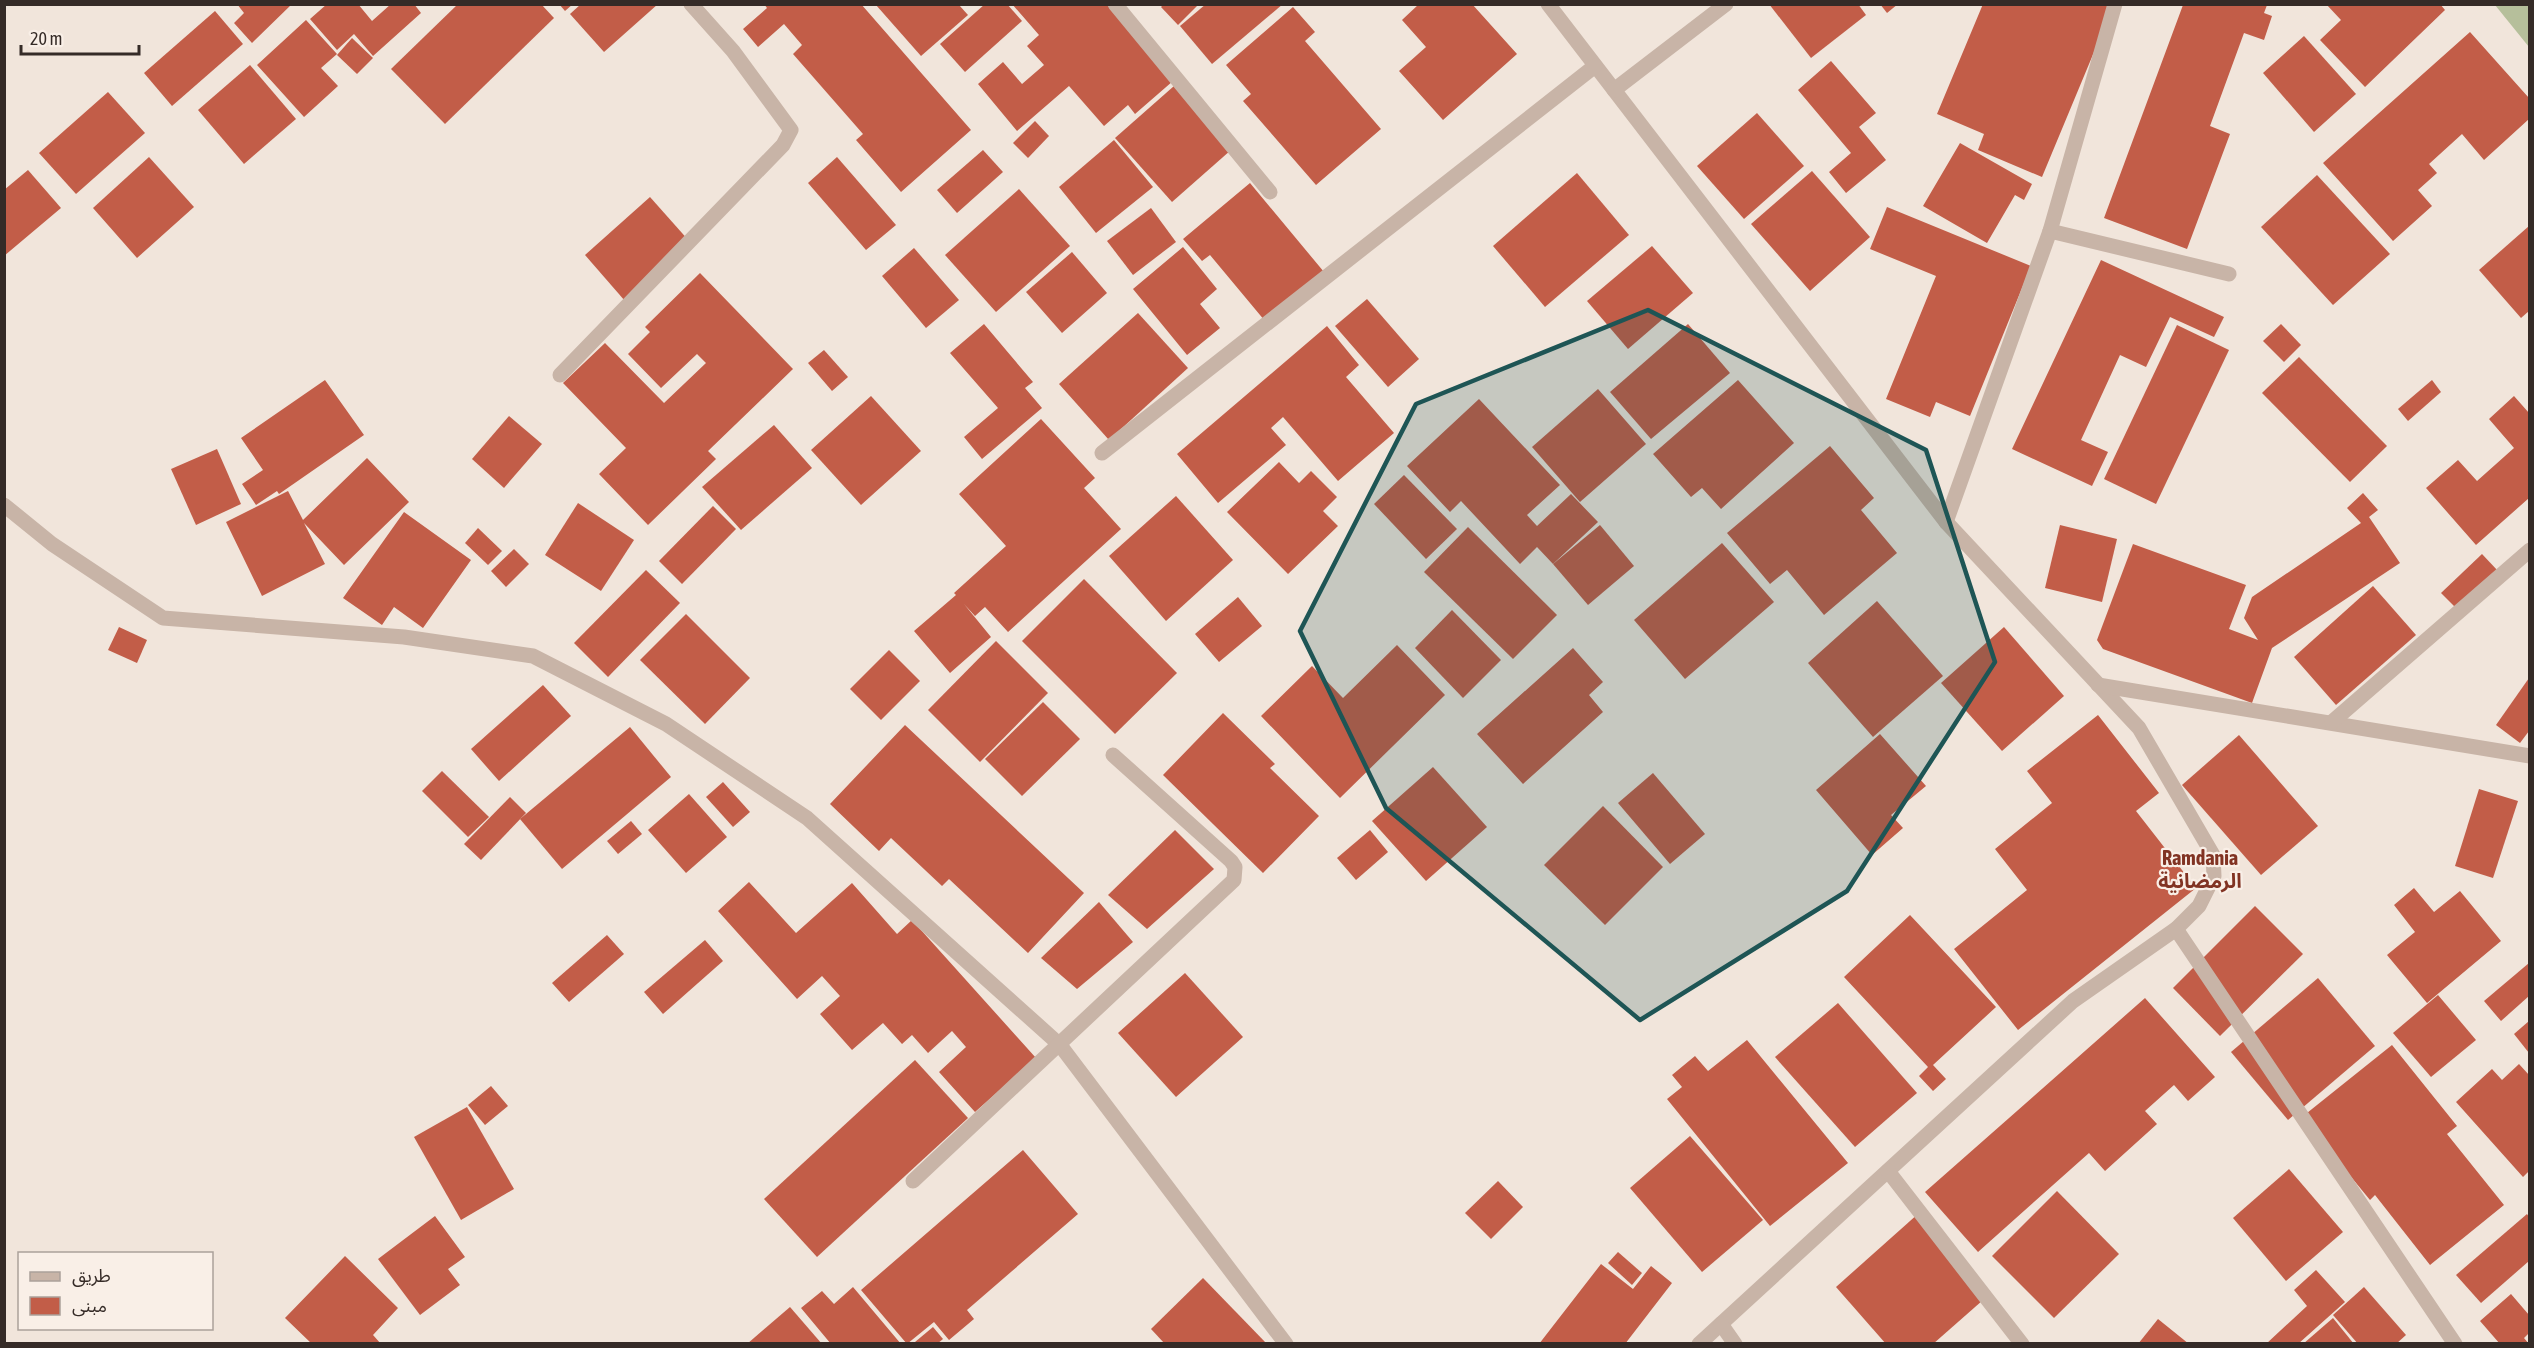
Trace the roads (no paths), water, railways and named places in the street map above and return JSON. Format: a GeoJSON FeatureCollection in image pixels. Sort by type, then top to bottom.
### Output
{"type":"FeatureCollection","features":[{"type":"Feature","properties":{"kind":"street"},"geometry":{"type":"LineString","coordinates":[[560,375],[783,145],[791,130],[732,51],[691,4]]}},
{"type":"Feature","properties":{"kind":"street"},"geometry":{"type":"LineString","coordinates":[[1115,4],[1270,192]]}},
{"type":"Feature","properties":{"kind":"street"},"geometry":{"type":"LineString","coordinates":[[1548,4],[1946,522],[2139,728],[2213,855],[2214,876],[2199,906],[2176,929],[2073,1001],[1699,1344]]}},
{"type":"Feature","properties":{"kind":"street"},"geometry":{"type":"LineString","coordinates":[[1614,90],[1726,4]]}},
{"type":"Feature","properties":{"kind":"street"},"geometry":{"type":"LineString","coordinates":[[1946,522],[2050,231],[2115,4]]}},
{"type":"Feature","properties":{"kind":"street"},"geometry":{"type":"LineString","coordinates":[[1102,453],[1595,66]]}},
{"type":"Feature","properties":{"kind":"street"},"geometry":{"type":"LineString","coordinates":[[2050,231],[2229,274]]}},
{"type":"Feature","properties":{"kind":"street"},"geometry":{"type":"LineString","coordinates":[[4,506],[52,544],[163,618],[404,637],[533,656],[656,718],[807,818],[1060,1045],[1286,1344]]}},
{"type":"Feature","properties":{"kind":"street"},"geometry":{"type":"LineString","coordinates":[[2332,722],[2529,550]]}},
{"type":"Feature","properties":{"kind":"street"},"geometry":{"type":"LineString","coordinates":[[2098,685],[2529,756]]}},
{"type":"Feature","properties":{"kind":"street"},"geometry":{"type":"LineString","coordinates":[[913,1182],[1231,885],[1235,874],[1231,861],[1113,755]]}},
{"type":"Feature","properties":{"kind":"street"},"geometry":{"type":"LineString","coordinates":[[2176,929],[2455,1344]]}},
{"type":"Feature","properties":{"kind":"street"},"geometry":{"type":"LineString","coordinates":[[1888,1171],[2022,1344]]}},
{"type":"Feature","properties":{"kind":"street"},"geometry":{"type":"LineString","coordinates":[[1721,1324],[1735,1344]]}},
{"type":"Feature","properties":{"kind":"district","name":"Ramdania الرمضانية"},"geometry":{"type":"Point","coordinates":[2200,868]}}]}
